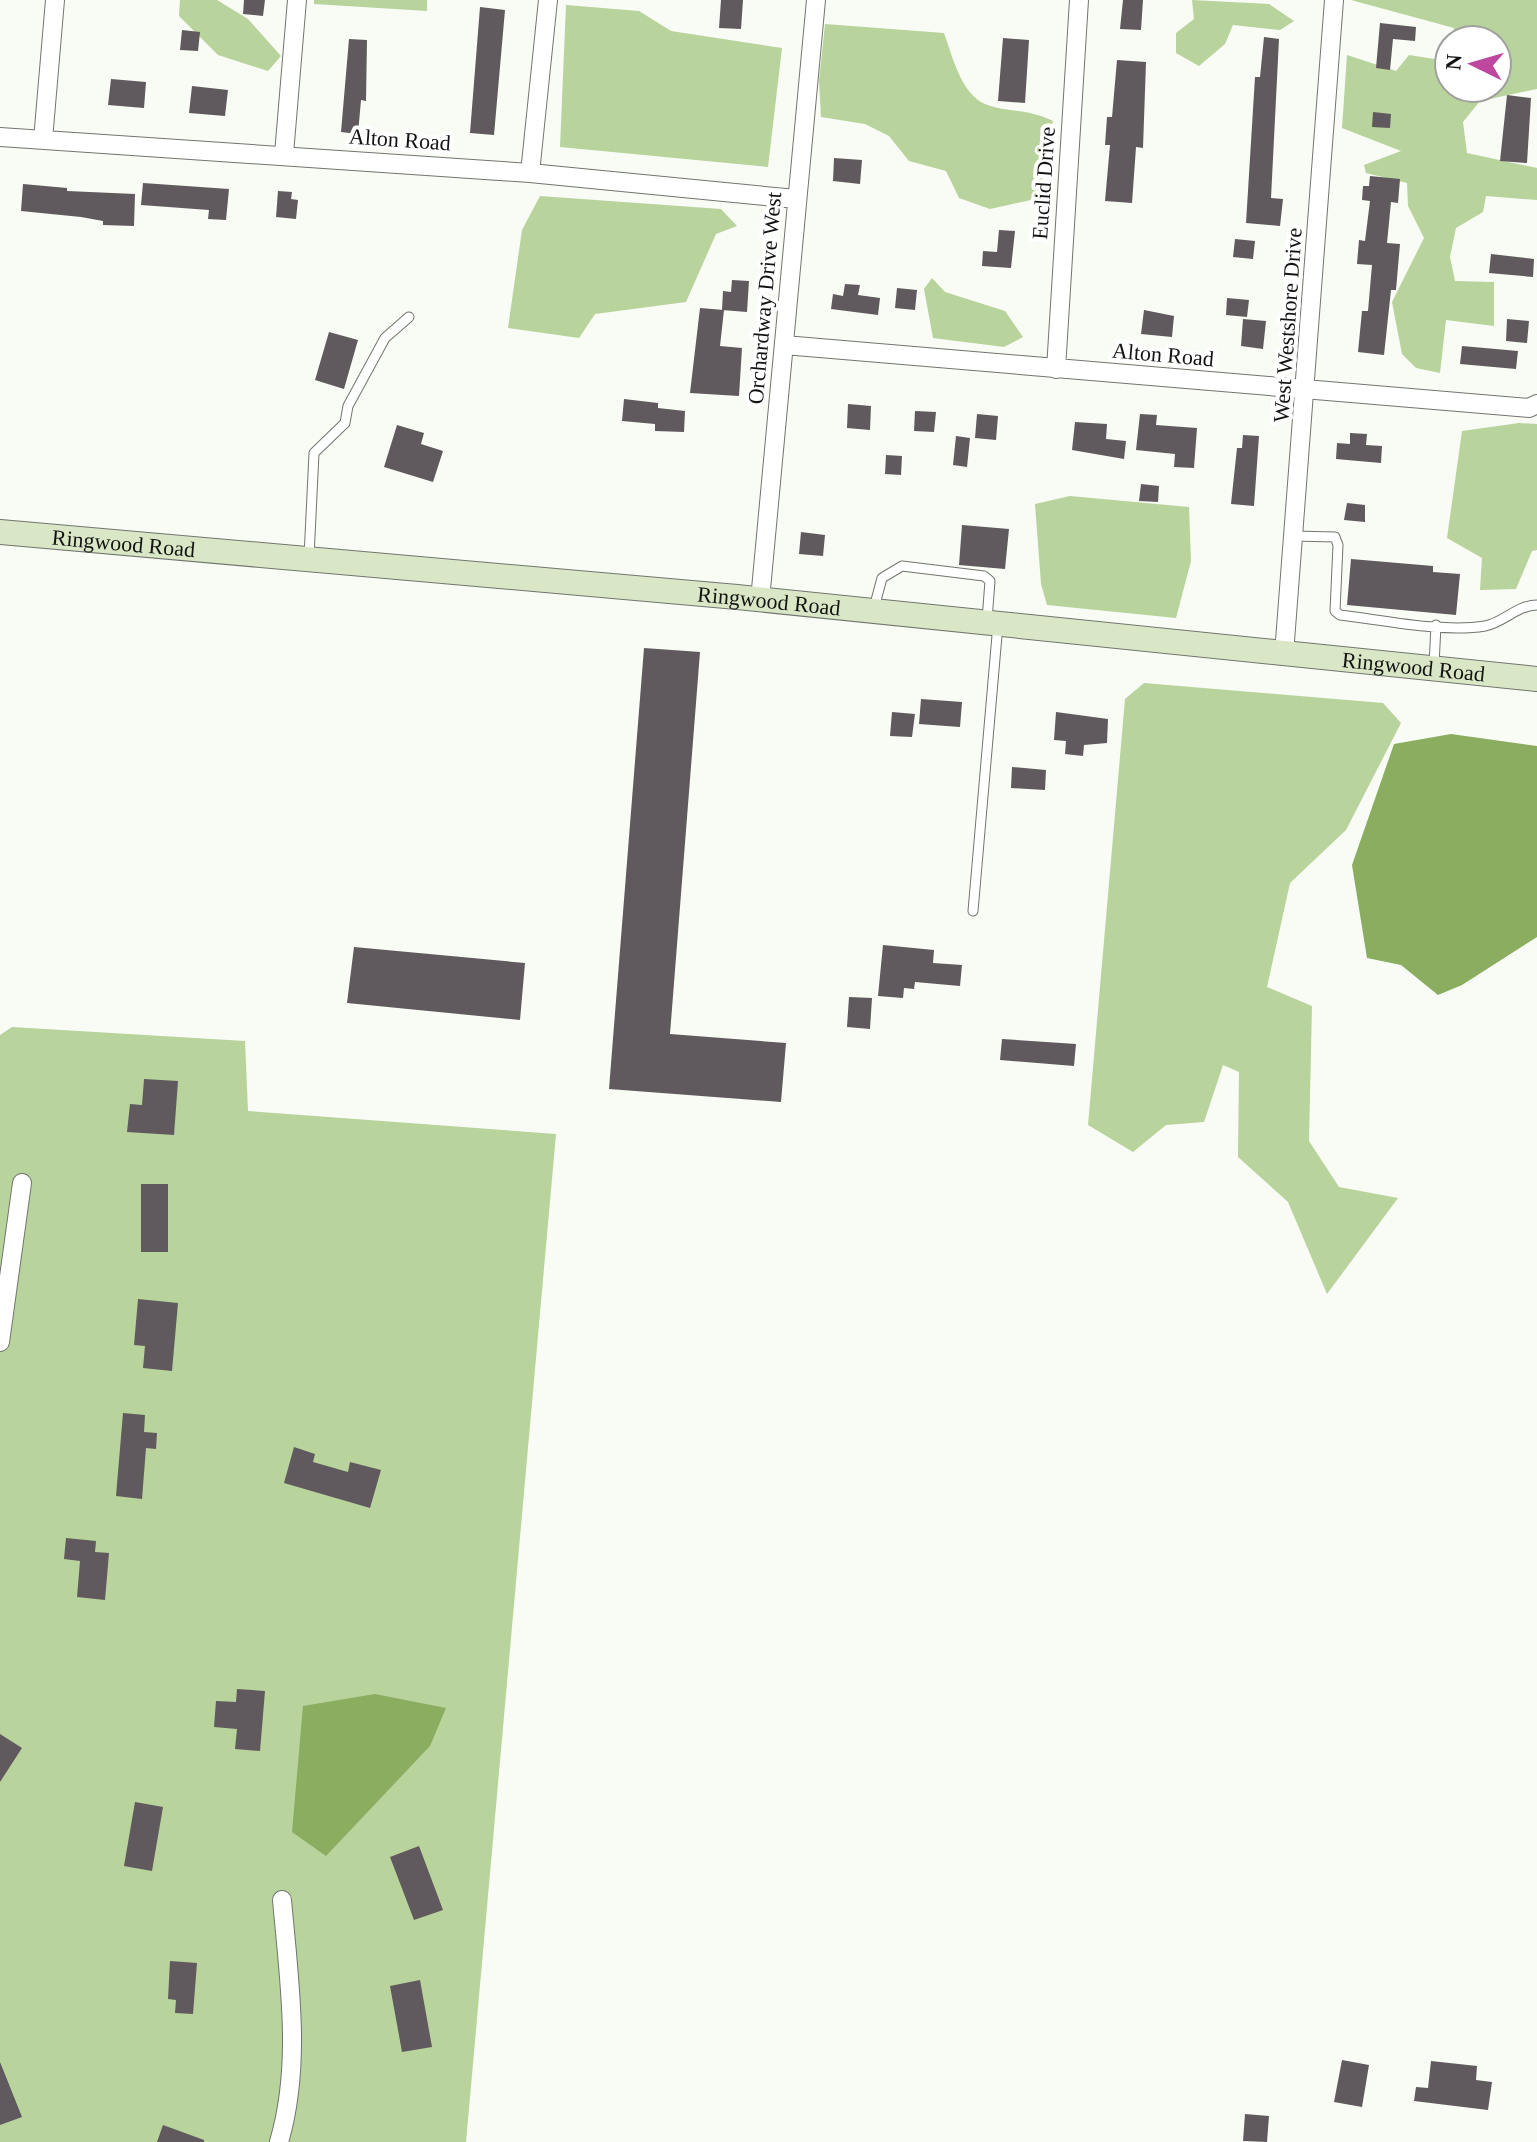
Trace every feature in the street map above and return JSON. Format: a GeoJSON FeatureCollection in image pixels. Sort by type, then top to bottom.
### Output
{"type":"FeatureCollection","features":[{"type":"Feature","properties":{"kind":"street"},"geometry":{"type":"LineString","coordinates":[[43,140],[55,0]]}},
{"type":"Feature","properties":{"kind":"street"},"geometry":{"type":"LineString","coordinates":[[284,154],[297,0]]}},
{"type":"Feature","properties":{"kind":"street"},"geometry":{"type":"LineString","coordinates":[[530,173],[548,0]]}},
{"type":"Feature","properties":{"kind":"street","name":"Orchardway Drive West"},"geometry":{"type":"LineString","coordinates":[[760,600],[816,0]]}},
{"type":"Feature","properties":{"kind":"street","name":"Euclid Drive"},"geometry":{"type":"LineString","coordinates":[[1056,369],[1079,0]]}},
{"type":"Feature","properties":{"kind":"street","name":"West Westshore Drive"},"geometry":{"type":"LineString","coordinates":[[1284,654],[1334,0]]}},
{"type":"Feature","properties":{"kind":"street","name":"Alton Road"},"geometry":{"type":"LineString","coordinates":[[0,137],[530,173],[796,199]]}},
{"type":"Feature","properties":{"kind":"street","name":"Alton Road"},"geometry":{"type":"LineString","coordinates":[[784,345],[1529,408],[1537,404]]}},
{"type":"Feature","properties":{"kind":"street","name":"Ringwood Road"},"geometry":{"type":"LineString","coordinates":[[0,532],[760,600],[1537,679]]}},
{"type":"Feature","properties":{"kind":"street"},"geometry":{"type":"LineString","coordinates":[[0,1342],[22,1183]]}},
{"type":"Feature","properties":{"kind":"street"},"geometry":{"type":"LineString","coordinates":[[279,2142],[284,2124],[293,2032],[282,1900]]}},
{"type":"Feature","properties":{"kind":"lane"},"geometry":{"type":"LineString","coordinates":[[309,560],[314,453],[345,423],[348,406],[385,338],[409,317]]}},
{"type":"Feature","properties":{"kind":"lane"},"geometry":{"type":"LineString","coordinates":[[1293,536],[1335,537],[1338,545],[1335,611],[1340,615],[1436,625],[1489,626],[1507,615],[1537,605]]}},
{"type":"Feature","properties":{"kind":"lane"},"geometry":{"type":"LineString","coordinates":[[874,612],[882,578],[902,566],[984,576],[990,581],[992,624],[973,911]]}},
{"type":"Feature","properties":{"kind":"lane"},"geometry":{"type":"LineString","coordinates":[[1433,669],[1436,625]]}},
{"type":"Feature","properties":{"kind":"shaded area"},"geometry":{"type":"Polygon","coordinates":[[[180,0],[217,0],[248,19],[281,56],[268,71],[218,55],[179,16],[180,0]]]}},
{"type":"Feature","properties":{"kind":"shaded area"},"geometry":{"type":"Polygon","coordinates":[[[314,0],[427,0],[427,11],[314,4],[314,0]]]}},
{"type":"Feature","properties":{"kind":"shaded area"},"geometry":{"type":"Polygon","coordinates":[[[1192,0],[1269,4],[1294,21],[1280,30],[1233,25],[1225,44],[1199,66],[1176,53],[1176,33],[1194,19],[1192,0]]]}},
{"type":"Feature","properties":{"kind":"shaded area"},"geometry":{"type":"Polygon","coordinates":[[[1351,0],[1537,0],[1537,89],[1513,94],[1513,24],[1439,24],[1351,0]]]}},
{"type":"Feature","properties":{"kind":"shaded area"},"geometry":{"type":"Polygon","coordinates":[[[566,5],[639,11],[671,31],[782,48],[768,167],[560,147],[566,5]]]}},
{"type":"Feature","properties":{"kind":"shaded area"},"geometry":{"type":"Polygon","coordinates":[[[825,24],[944,33],[958,73],[977,99],[993,107],[1034,114],[1053,121],[1046,146],[1040,198],[990,209],[959,198],[946,171],[909,161],[889,136],[865,124],[821,117],[819,81],[825,24]]]}},
{"type":"Feature","properties":{"kind":"shaded area"},"geometry":{"type":"Polygon","coordinates":[[[1347,55],[1396,71],[1409,55],[1433,59],[1433,104],[1478,104],[1463,122],[1467,153],[1537,168],[1537,200],[1486,196],[1483,212],[1456,228],[1450,257],[1455,281],[1494,282],[1494,326],[1446,320],[1440,373],[1416,368],[1402,354],[1392,302],[1424,238],[1408,206],[1407,183],[1366,173],[1364,165],[1401,151],[1342,128],[1347,55]]]}},
{"type":"Feature","properties":{"kind":"shaded area"},"geometry":{"type":"Polygon","coordinates":[[[540,196],[721,209],[737,226],[716,234],[686,302],[595,314],[579,338],[508,328],[522,230],[540,196]]]}},
{"type":"Feature","properties":{"kind":"shaded area"},"geometry":{"type":"Polygon","coordinates":[[[932,278],[945,292],[1005,311],[1023,337],[1004,347],[933,338],[924,289],[932,278]]]}},
{"type":"Feature","properties":{"kind":"shaded area"},"geometry":{"type":"Polygon","coordinates":[[[1519,423],[1537,424],[1537,550],[1532,551],[1516,589],[1480,590],[1482,558],[1447,538],[1462,431],[1519,423]]]}},
{"type":"Feature","properties":{"kind":"shaded area"},"geometry":{"type":"Polygon","coordinates":[[[1070,496],[1189,507],[1191,561],[1176,618],[1047,605],[1041,584],[1035,504],[1070,496]]]}},
{"type":"Feature","properties":{"kind":"shaded area"},"geometry":{"type":"Polygon","coordinates":[[[1144,683],[1383,703],[1401,723],[1346,830],[1290,883],[1267,987],[1312,1006],[1309,1141],[1339,1187],[1398,1198],[1327,1294],[1288,1202],[1238,1157],[1239,1072],[1223,1065],[1204,1122],[1166,1125],[1133,1152],[1088,1125],[1125,699],[1144,683]]]}},
{"type":"Feature","properties":{"kind":"shaded area"},"geometry":{"type":"Polygon","coordinates":[[[1451,734],[1537,746],[1537,937],[1462,985],[1438,995],[1401,965],[1367,958],[1352,865],[1394,744],[1451,734]]]}},
{"type":"Feature","properties":{"kind":"shaded area"},"geometry":{"type":"Polygon","coordinates":[[[12,1027],[245,1041],[248,1111],[556,1134],[466,2142],[0,2142],[0,1035],[12,1027]]]}},
{"type":"Feature","properties":{"kind":"shaded area"},"geometry":{"type":"Polygon","coordinates":[[[375,1694],[446,1708],[430,1746],[326,1856],[292,1832],[303,1706],[375,1694]]]}},
{"type":"Feature","properties":{"kind":"building"},"geometry":{"type":"Polygon","coordinates":[[[244,0],[265,0],[263,16],[243,14],[244,0]]]}},
{"type":"Feature","properties":{"kind":"building"},"geometry":{"type":"Polygon","coordinates":[[[721,0],[743,0],[741,29],[719,28],[721,0]]]}},
{"type":"Feature","properties":{"kind":"building"},"geometry":{"type":"Polygon","coordinates":[[[1123,0],[1143,0],[1141,30],[1120,29],[1123,0]]]}},
{"type":"Feature","properties":{"kind":"building"},"geometry":{"type":"Polygon","coordinates":[[[480,7],[505,10],[494,135],[470,133],[480,7]]]}},
{"type":"Feature","properties":{"kind":"building"},"geometry":{"type":"Polygon","coordinates":[[[1380,23],[1416,27],[1415,41],[1393,39],[1390,70],[1376,68],[1380,23]]]}},
{"type":"Feature","properties":{"kind":"building"},"geometry":{"type":"Polygon","coordinates":[[[182,30],[200,32],[198,51],[180,50],[182,30]]]}},
{"type":"Feature","properties":{"kind":"building"},"geometry":{"type":"Polygon","coordinates":[[[1264,37],[1279,39],[1271,198],[1283,199],[1280,226],[1246,223],[1255,77],[1260,77],[1264,37]]]}},
{"type":"Feature","properties":{"kind":"building"},"geometry":{"type":"Polygon","coordinates":[[[1003,38],[1029,40],[1025,103],[998,101],[1003,38]]]}},
{"type":"Feature","properties":{"kind":"building"},"geometry":{"type":"Polygon","coordinates":[[[349,39],[367,40],[366,101],[361,100],[358,134],[341,132],[349,39]]]}},
{"type":"Feature","properties":{"kind":"building"},"geometry":{"type":"Polygon","coordinates":[[[1117,60],[1146,62],[1143,148],[1136,147],[1132,203],[1105,201],[1110,145],[1105,145],[1107,117],[1112,117],[1117,60]]]}},
{"type":"Feature","properties":{"kind":"building"},"geometry":{"type":"Polygon","coordinates":[[[111,79],[146,82],[144,108],[108,105],[111,79]]]}},
{"type":"Feature","properties":{"kind":"building"},"geometry":{"type":"Polygon","coordinates":[[[192,86],[228,90],[225,116],[189,113],[192,86]]]}},
{"type":"Feature","properties":{"kind":"building"},"geometry":{"type":"Polygon","coordinates":[[[1513,96],[1531,98],[1527,163],[1500,161],[1506,104],[1513,104],[1513,96]]]}},
{"type":"Feature","properties":{"kind":"building"},"geometry":{"type":"Polygon","coordinates":[[[1373,112],[1391,114],[1390,128],[1372,127],[1373,112]]]}},
{"type":"Feature","properties":{"kind":"building"},"geometry":{"type":"Polygon","coordinates":[[[834,158],[862,160],[860,184],[833,181],[834,158]]]}},
{"type":"Feature","properties":{"kind":"building"},"geometry":{"type":"Polygon","coordinates":[[[1370,176],[1400,179],[1398,203],[1391,202],[1387,243],[1400,244],[1396,290],[1391,290],[1384,355],[1358,352],[1362,311],[1368,311],[1372,265],[1357,264],[1359,240],[1365,241],[1370,201],[1362,200],[1363,186],[1369,186],[1370,176]]]}},
{"type":"Feature","properties":{"kind":"building"},"geometry":{"type":"Polygon","coordinates":[[[143,183],[229,189],[226,220],[208,219],[209,210],[141,205],[143,183]]]}},
{"type":"Feature","properties":{"kind":"building"},"geometry":{"type":"Polygon","coordinates":[[[23,184],[67,188],[67,191],[135,194],[134,226],[103,225],[103,221],[81,217],[21,211],[23,184]]]}},
{"type":"Feature","properties":{"kind":"building"},"geometry":{"type":"Polygon","coordinates":[[[278,191],[292,192],[291,199],[298,200],[296,219],[276,217],[278,191]]]}},
{"type":"Feature","properties":{"kind":"building"},"geometry":{"type":"Polygon","coordinates":[[[999,230],[1015,231],[1011,268],[982,266],[983,251],[997,252],[999,230]]]}},
{"type":"Feature","properties":{"kind":"building"},"geometry":{"type":"Polygon","coordinates":[[[1235,239],[1255,241],[1253,259],[1233,257],[1235,239]]]}},
{"type":"Feature","properties":{"kind":"building"},"geometry":{"type":"Polygon","coordinates":[[[1491,254],[1534,259],[1533,277],[1489,273],[1491,254]]]}},
{"type":"Feature","properties":{"kind":"building"},"geometry":{"type":"Polygon","coordinates":[[[732,280],[749,281],[747,312],[722,310],[723,291],[731,292],[732,280]]]}},
{"type":"Feature","properties":{"kind":"building"},"geometry":{"type":"Polygon","coordinates":[[[845,284],[860,285],[858,295],[880,298],[878,315],[831,309],[833,294],[843,296],[845,284]]]}},
{"type":"Feature","properties":{"kind":"building"},"geometry":{"type":"Polygon","coordinates":[[[897,288],[917,290],[915,310],[895,308],[897,288]]]}},
{"type":"Feature","properties":{"kind":"building"},"geometry":{"type":"Polygon","coordinates":[[[1227,298],[1249,300],[1247,317],[1226,315],[1227,298]]]}},
{"type":"Feature","properties":{"kind":"building"},"geometry":{"type":"Polygon","coordinates":[[[700,308],[724,310],[720,346],[742,348],[739,396],[690,393],[700,308]]]}},
{"type":"Feature","properties":{"kind":"building"},"geometry":{"type":"Polygon","coordinates":[[[1144,310],[1174,316],[1172,337],[1141,334],[1144,310]]]}},
{"type":"Feature","properties":{"kind":"building"},"geometry":{"type":"Polygon","coordinates":[[[1243,319],[1266,321],[1263,349],[1241,346],[1243,319]]]}},
{"type":"Feature","properties":{"kind":"building"},"geometry":{"type":"Polygon","coordinates":[[[1507,319],[1529,321],[1527,343],[1506,341],[1507,319]]]}},
{"type":"Feature","properties":{"kind":"building"},"geometry":{"type":"Polygon","coordinates":[[[329,332],[358,340],[344,389],[315,380],[329,332]]]}},
{"type":"Feature","properties":{"kind":"building"},"geometry":{"type":"Polygon","coordinates":[[[1462,346],[1518,351],[1516,369],[1460,364],[1462,346]]]}},
{"type":"Feature","properties":{"kind":"building"},"geometry":{"type":"Polygon","coordinates":[[[624,399],[658,403],[658,408],[685,411],[684,432],[655,431],[655,424],[622,421],[624,399]]]}},
{"type":"Feature","properties":{"kind":"building"},"geometry":{"type":"Polygon","coordinates":[[[848,404],[871,406],[870,430],[847,428],[848,404]]]}},
{"type":"Feature","properties":{"kind":"building"},"geometry":{"type":"Polygon","coordinates":[[[915,411],[936,412],[934,432],[914,431],[915,411]]]}},
{"type":"Feature","properties":{"kind":"building"},"geometry":{"type":"Polygon","coordinates":[[[977,414],[998,416],[996,440],[975,438],[977,414]]]}},
{"type":"Feature","properties":{"kind":"building"},"geometry":{"type":"Polygon","coordinates":[[[1140,414],[1157,415],[1156,425],[1197,428],[1194,468],[1174,467],[1175,454],[1136,450],[1140,414]]]}},
{"type":"Feature","properties":{"kind":"building"},"geometry":{"type":"Polygon","coordinates":[[[1075,422],[1107,424],[1106,439],[1126,441],[1124,459],[1072,450],[1075,422]]]}},
{"type":"Feature","properties":{"kind":"building"},"geometry":{"type":"Polygon","coordinates":[[[397,425],[424,433],[421,444],[443,451],[433,482],[384,467],[397,425]]]}},
{"type":"Feature","properties":{"kind":"building"},"geometry":{"type":"Polygon","coordinates":[[[1350,433],[1367,434],[1366,445],[1382,446],[1381,463],[1336,459],[1337,443],[1350,444],[1350,433]]]}},
{"type":"Feature","properties":{"kind":"building"},"geometry":{"type":"Polygon","coordinates":[[[1243,435],[1259,436],[1254,506],[1231,504],[1237,448],[1242,448],[1243,435]]]}},
{"type":"Feature","properties":{"kind":"building"},"geometry":{"type":"Polygon","coordinates":[[[956,436],[970,438],[967,467],[953,465],[956,436]]]}},
{"type":"Feature","properties":{"kind":"building"},"geometry":{"type":"Polygon","coordinates":[[[886,455],[902,456],[901,475],[885,474],[886,455]]]}},
{"type":"Feature","properties":{"kind":"building"},"geometry":{"type":"Polygon","coordinates":[[[1141,484],[1159,486],[1158,502],[1139,501],[1141,484]]]}},
{"type":"Feature","properties":{"kind":"building"},"geometry":{"type":"Polygon","coordinates":[[[1347,503],[1365,505],[1365,522],[1344,520],[1347,503]]]}},
{"type":"Feature","properties":{"kind":"building"},"geometry":{"type":"Polygon","coordinates":[[[962,525],[1009,529],[1005,569],[959,565],[962,525]]]}},
{"type":"Feature","properties":{"kind":"building"},"geometry":{"type":"Polygon","coordinates":[[[801,532],[825,535],[823,556],[799,554],[801,532]]]}},
{"type":"Feature","properties":{"kind":"building"},"geometry":{"type":"Polygon","coordinates":[[[1351,559],[1433,566],[1433,572],[1460,574],[1456,615],[1347,605],[1351,559]]]}},
{"type":"Feature","properties":{"kind":"building"},"geometry":{"type":"Polygon","coordinates":[[[644,648],[700,652],[670,1034],[786,1043],[781,1102],[609,1089],[644,648]]]}},
{"type":"Feature","properties":{"kind":"building"},"geometry":{"type":"Polygon","coordinates":[[[921,699],[962,702],[960,727],[919,724],[921,699]]]}},
{"type":"Feature","properties":{"kind":"building"},"geometry":{"type":"Polygon","coordinates":[[[892,712],[915,714],[912,737],[890,736],[892,712]]]}},
{"type":"Feature","properties":{"kind":"building"},"geometry":{"type":"Polygon","coordinates":[[[1056,712],[1108,719],[1107,743],[1084,745],[1083,756],[1065,754],[1066,741],[1054,740],[1056,712]]]}},
{"type":"Feature","properties":{"kind":"building"},"geometry":{"type":"Polygon","coordinates":[[[1012,767],[1046,770],[1045,790],[1011,788],[1012,767]]]}},
{"type":"Feature","properties":{"kind":"building"},"geometry":{"type":"Polygon","coordinates":[[[883,945],[934,950],[933,963],[962,965],[960,986],[915,982],[914,989],[904,988],[903,998],[878,996],[883,945]]]}},
{"type":"Feature","properties":{"kind":"building"},"geometry":{"type":"Polygon","coordinates":[[[354,947],[525,963],[520,1020],[347,1003],[354,947]]]}},
{"type":"Feature","properties":{"kind":"building"},"geometry":{"type":"Polygon","coordinates":[[[849,997],[872,998],[870,1029],[847,1027],[849,997]]]}},
{"type":"Feature","properties":{"kind":"building"},"geometry":{"type":"Polygon","coordinates":[[[1002,1039],[1076,1044],[1074,1066],[1000,1060],[1002,1039]]]}},
{"type":"Feature","properties":{"kind":"building"},"geometry":{"type":"Polygon","coordinates":[[[144,1079],[178,1081],[174,1135],[127,1132],[130,1104],[142,1105],[144,1079]]]}},
{"type":"Feature","properties":{"kind":"building"},"geometry":{"type":"Polygon","coordinates":[[[141,1184],[168,1184],[168,1252],[141,1252],[141,1184]]]}},
{"type":"Feature","properties":{"kind":"building"},"geometry":{"type":"Polygon","coordinates":[[[138,1299],[178,1303],[172,1371],[143,1368],[145,1346],[134,1345],[138,1299]]]}},
{"type":"Feature","properties":{"kind":"building"},"geometry":{"type":"Polygon","coordinates":[[[123,1413],[145,1415],[144,1432],[157,1433],[156,1449],[146,1448],[142,1499],[116,1496],[123,1413]]]}},
{"type":"Feature","properties":{"kind":"building"},"geometry":{"type":"Polygon","coordinates":[[[294,1447],[315,1454],[313,1462],[348,1472],[350,1462],[381,1470],[370,1508],[284,1483],[294,1447]]]}},
{"type":"Feature","properties":{"kind":"building"},"geometry":{"type":"Polygon","coordinates":[[[66,1538],[96,1541],[95,1552],[109,1553],[105,1600],[77,1597],[80,1561],[64,1559],[66,1538]]]}},
{"type":"Feature","properties":{"kind":"building"},"geometry":{"type":"Polygon","coordinates":[[[237,1689],[265,1691],[260,1751],[235,1749],[237,1729],[214,1727],[216,1701],[236,1702],[237,1689]]]}},
{"type":"Feature","properties":{"kind":"building"},"geometry":{"type":"Polygon","coordinates":[[[0,1734],[22,1748],[0,1782],[0,1734]]]}},
{"type":"Feature","properties":{"kind":"building"},"geometry":{"type":"Polygon","coordinates":[[[135,1802],[163,1807],[152,1871],[124,1866],[135,1802]]]}},
{"type":"Feature","properties":{"kind":"building"},"geometry":{"type":"Polygon","coordinates":[[[419,1846],[443,1910],[414,1920],[390,1857],[419,1846]]]}},
{"type":"Feature","properties":{"kind":"building"},"geometry":{"type":"Polygon","coordinates":[[[170,1961],[197,1963],[193,2014],[175,2013],[176,2000],[168,1999],[170,1961]]]}},
{"type":"Feature","properties":{"kind":"building"},"geometry":{"type":"Polygon","coordinates":[[[420,1980],[432,2047],[402,2052],[390,1986],[420,1980]]]}},
{"type":"Feature","properties":{"kind":"building"},"geometry":{"type":"Polygon","coordinates":[[[1342,2060],[1369,2065],[1362,2107],[1334,2102],[1342,2060]]]}},
{"type":"Feature","properties":{"kind":"building"},"geometry":{"type":"Polygon","coordinates":[[[1431,2061],[1477,2066],[1476,2080],[1492,2082],[1488,2110],[1414,2101],[1416,2087],[1428,2088],[1431,2061]]]}},
{"type":"Feature","properties":{"kind":"building"},"geometry":{"type":"Polygon","coordinates":[[[0,2062],[22,2117],[0,2125],[0,2062]]]}},
{"type":"Feature","properties":{"kind":"building"},"geometry":{"type":"Polygon","coordinates":[[[1245,2114],[1269,2116],[1267,2142],[1243,2141],[1245,2114]]]}},
{"type":"Feature","properties":{"kind":"building"},"geometry":{"type":"Polygon","coordinates":[[[163,2125],[204,2140],[204,2142],[157,2142],[163,2125]]]}}]}
